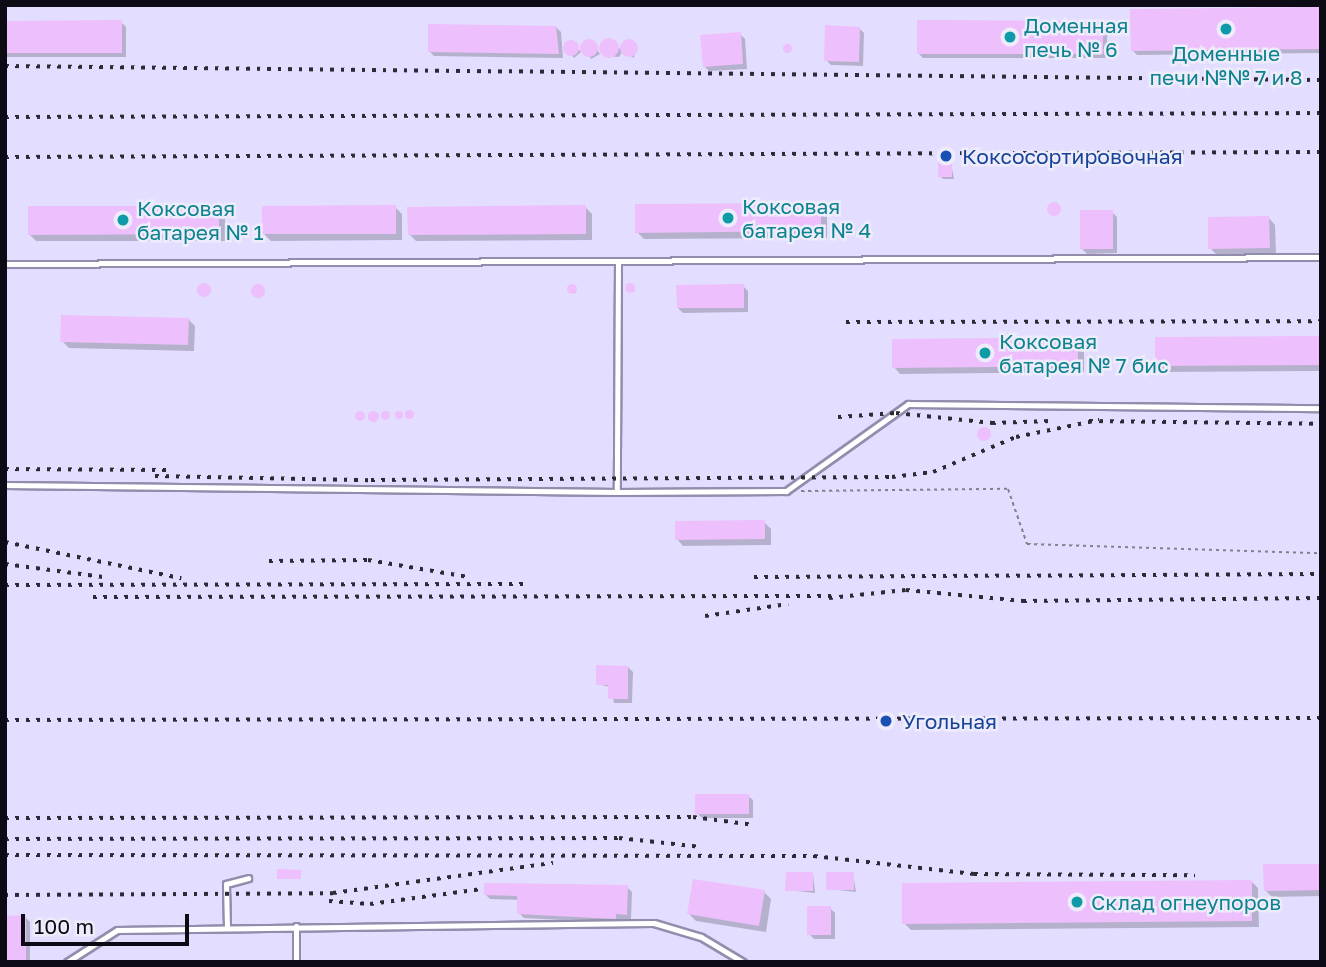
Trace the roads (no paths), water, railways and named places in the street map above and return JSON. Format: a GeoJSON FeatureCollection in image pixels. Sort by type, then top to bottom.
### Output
{"type":"FeatureCollection","features":[{"type":"Feature","properties":{"kind":"lane"},"geometry":{"type":"LineString","coordinates":[[5,264],[618,263],[1321,257]]}},
{"type":"Feature","properties":{"kind":"lane"},"geometry":{"type":"LineString","coordinates":[[617,492],[618,263]]}},
{"type":"Feature","properties":{"kind":"lane"},"geometry":{"type":"LineString","coordinates":[[5,485],[617,492],[786,491],[908,404],[1321,408]]}},
{"type":"Feature","properties":{"kind":"lane"},"geometry":{"type":"LineString","coordinates":[[227,926],[226,884],[248,878]]}},
{"type":"Feature","properties":{"kind":"lane"},"geometry":{"type":"LineString","coordinates":[[67,962],[117,930],[227,926],[654,923],[701,937],[743,962]]}},
{"type":"Feature","properties":{"kind":"lane"},"geometry":{"type":"LineString","coordinates":[[296,926],[296,962]]}},
{"type":"Feature","properties":{"kind":"railway"},"geometry":{"type":"LineString","coordinates":[[5,66],[1321,80]]}},
{"type":"Feature","properties":{"kind":"railway"},"geometry":{"type":"LineString","coordinates":[[5,117],[1321,113]]}},
{"type":"Feature","properties":{"kind":"railway"},"geometry":{"type":"LineString","coordinates":[[5,157],[1321,152]]}},
{"type":"Feature","properties":{"kind":"railway"},"geometry":{"type":"LineString","coordinates":[[846,322],[1321,321]]}},
{"type":"Feature","properties":{"kind":"railway"},"geometry":{"type":"LineString","coordinates":[[838,417],[896,413],[992,423],[1051,421]]}},
{"type":"Feature","properties":{"kind":"railway"},"geometry":{"type":"LineString","coordinates":[[155,476],[371,480],[892,477],[933,472],[1016,437],[1099,420]]}},
{"type":"Feature","properties":{"kind":"railway"},"geometry":{"type":"LineString","coordinates":[[1089,421],[1321,424]]}},
{"type":"Feature","properties":{"kind":"railway"},"geometry":{"type":"LineString","coordinates":[[5,469],[166,470]]}},
{"type":"Feature","properties":{"kind":"railway"},"geometry":{"type":"LineString","coordinates":[[5,542],[181,578]]}},
{"type":"Feature","properties":{"kind":"railway"},"geometry":{"type":"LineString","coordinates":[[269,561],[368,560],[469,577]]}},
{"type":"Feature","properties":{"kind":"railway"},"geometry":{"type":"LineString","coordinates":[[5,564],[103,577]]}},
{"type":"Feature","properties":{"kind":"railway"},"geometry":{"type":"LineString","coordinates":[[754,577],[1321,574]]}},
{"type":"Feature","properties":{"kind":"railway"},"geometry":{"type":"LineString","coordinates":[[5,585],[523,584]]}},
{"type":"Feature","properties":{"kind":"railway"},"geometry":{"type":"LineString","coordinates":[[829,598],[906,590],[1023,601],[1321,598]]}},
{"type":"Feature","properties":{"kind":"railway"},"geometry":{"type":"LineString","coordinates":[[93,597],[838,596]]}},
{"type":"Feature","properties":{"kind":"railway"},"geometry":{"type":"LineString","coordinates":[[705,616],[788,604]]}},
{"type":"Feature","properties":{"kind":"railway"},"geometry":{"type":"LineString","coordinates":[[5,720],[1321,718]]}},
{"type":"Feature","properties":{"kind":"railway"},"geometry":{"type":"LineString","coordinates":[[5,818],[693,817],[754,825]]}},
{"type":"Feature","properties":{"kind":"railway"},"geometry":{"type":"LineString","coordinates":[[5,839],[619,838],[702,847]]}},
{"type":"Feature","properties":{"kind":"railway"},"geometry":{"type":"LineString","coordinates":[[5,855],[814,856],[974,874],[1195,875]]}},
{"type":"Feature","properties":{"kind":"railway"},"geometry":{"type":"LineString","coordinates":[[5,895],[333,893],[553,863]]}},
{"type":"Feature","properties":{"kind":"railway"},"geometry":{"type":"LineString","coordinates":[[329,901],[370,904],[482,889]]}},
{"type":"Feature","properties":{"kind":"place","name":"Доменные печи №№ 7 и 8"},"geometry":{"type":"Point","coordinates":[1226,29]}},
{"type":"Feature","properties":{"kind":"place","name":"Доменная печь № 6"},"geometry":{"type":"Point","coordinates":[1010,37]}},
{"type":"Feature","properties":{"kind":"place","name":"Коксосортировочная"},"geometry":{"type":"Point","coordinates":[946,156]}},
{"type":"Feature","properties":{"kind":"place","name":"Коксовая батарея № 4"},"geometry":{"type":"Point","coordinates":[728,218]}},
{"type":"Feature","properties":{"kind":"place","name":"Коксовая батарея № 1"},"geometry":{"type":"Point","coordinates":[123,220]}},
{"type":"Feature","properties":{"kind":"place","name":"Коксовая батарея № 7 бис"},"geometry":{"type":"Point","coordinates":[985,353]}},
{"type":"Feature","properties":{"kind":"place","name":"Угольная"},"geometry":{"type":"Point","coordinates":[886,721]}},
{"type":"Feature","properties":{"kind":"place","name":"Склад огнеупоров"},"geometry":{"type":"Point","coordinates":[1077,902]}}]}
